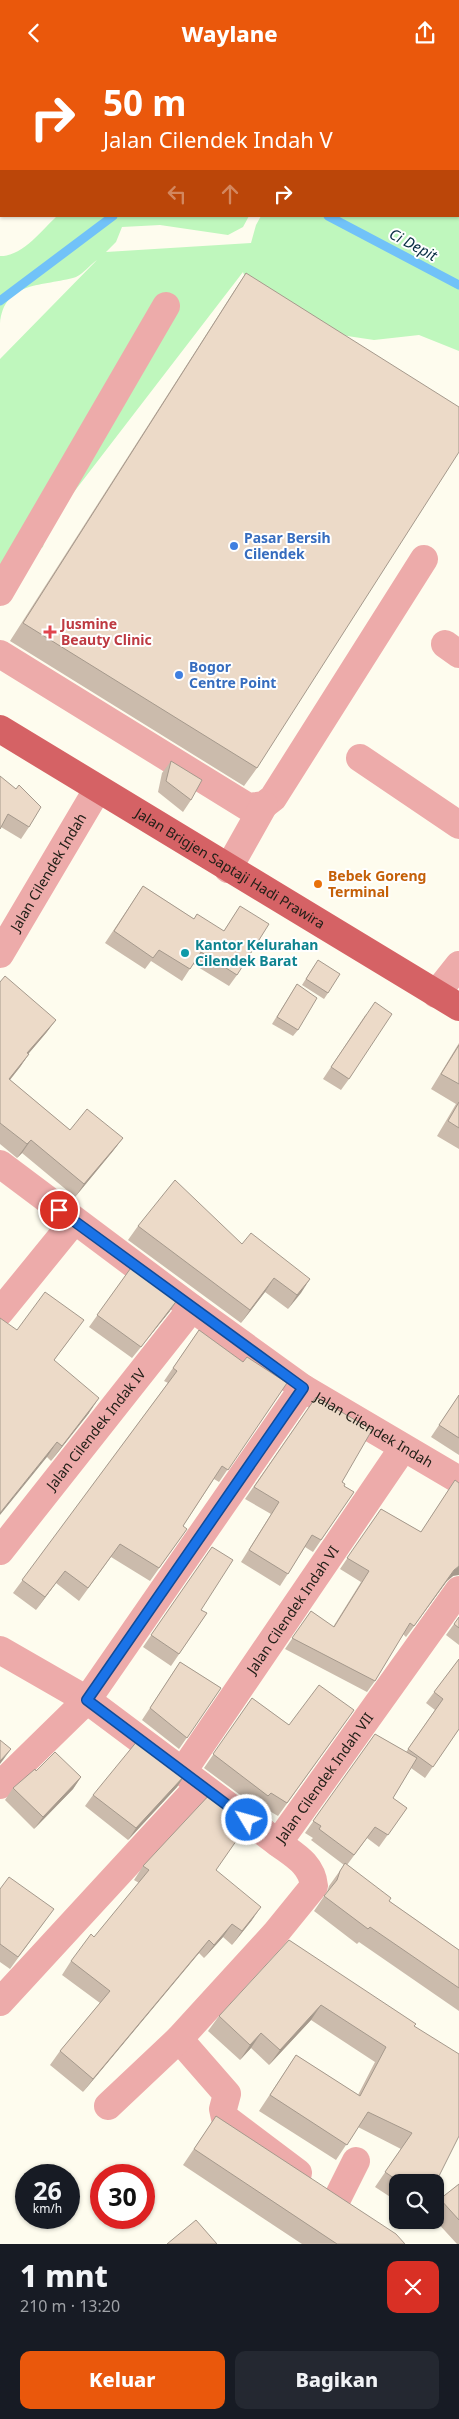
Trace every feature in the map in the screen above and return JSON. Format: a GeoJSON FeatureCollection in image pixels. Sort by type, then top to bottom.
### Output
{"type":"FeatureCollection","features":[{"type":"Feature","properties":{"kind":"main road","name":"Jalan Brigjen Saptaji Hadi Prawira"},"geometry":{"type":"LineString","coordinates":[[0,729],[97,790],[448,1000]]}},
{"type":"Feature","properties":{"kind":"street"},"geometry":{"type":"LineString","coordinates":[[0,592],[166,306]]}},
{"type":"Feature","properties":{"kind":"street"},"geometry":{"type":"LineString","coordinates":[[228,869],[264,805],[273,798],[424,559]]}},
{"type":"Feature","properties":{"kind":"street"},"geometry":{"type":"LineString","coordinates":[[0,654],[248,807],[264,805]]}},
{"type":"Feature","properties":{"kind":"street"},"geometry":{"type":"LineString","coordinates":[[360,758],[459,825]]}},
{"type":"Feature","properties":{"kind":"street","name":"Jalan Cilendek Indah"},"geometry":{"type":"LineString","coordinates":[[0,954],[97,790]]}},
{"type":"Feature","properties":{"kind":"street"},"geometry":{"type":"LineString","coordinates":[[448,1000],[459,965]]}},
{"type":"Feature","properties":{"kind":"street","name":"Jalan Cilendek Indah"},"geometry":{"type":"LineString","coordinates":[[0,1163],[192,1309],[303,1388],[459,1480]]}},
{"type":"Feature","properties":{"kind":"street"},"geometry":{"type":"LineString","coordinates":[[0,1312],[74,1221]]}},
{"type":"Feature","properties":{"kind":"street","name":"Jalan Cilendek Indak IV"},"geometry":{"type":"LineString","coordinates":[[0,1551],[192,1309]]}},
{"type":"Feature","properties":{"kind":"street"},"geometry":{"type":"LineString","coordinates":[[0,1785],[87,1700],[303,1388]]}},
{"type":"Feature","properties":{"kind":"street","name":"Jalan Cilendek Indah VI"},"geometry":{"type":"LineString","coordinates":[[0,2001],[191,1778],[404,1448]]}},
{"type":"Feature","properties":{"kind":"street","name":"Jalan Cilendek Indah VII"},"geometry":{"type":"LineString","coordinates":[[108,2106],[179,2039],[275,1934],[314,1885],[309,1867],[278,1843],[459,1590]]}},
{"type":"Feature","properties":{"kind":"street"},"geometry":{"type":"LineString","coordinates":[[0,1650],[87,1700],[278,1843]]}},
{"type":"Feature","properties":{"kind":"street"},"geometry":{"type":"LineString","coordinates":[[275,1934],[299,1950]]}},
{"type":"Feature","properties":{"kind":"street"},"geometry":{"type":"LineString","coordinates":[[179,2039],[227,2095],[223,2109],[225,2118],[336,2201],[362,2216]]}},
{"type":"Feature","properties":{"kind":"street"},"geometry":{"type":"LineString","coordinates":[[336,2201],[356,2161]]}},
{"type":"Feature","properties":{"kind":"green space"},"geometry":{"type":"Polygon","coordinates":[[[56,217],[248,217],[243,227],[228,235],[160,225],[122,227],[116,242],[106,252],[251,243],[260,217],[459,217],[459,351],[419,335],[374,340],[334,334],[250,290],[243,272],[47,527],[43,547],[24,558],[0,589],[0,359],[97,260],[76,277],[17,292],[9,299],[3,310],[0,324],[0,256],[16,252],[24,247],[56,217]]]}},
{"type":"Feature","properties":{"kind":"building","name":"Pasar Bersih Cilendek"},"geometry":{"type":"Polygon","coordinates":[[[246,273],[459,407],[459,452],[257,768],[23,623],[246,273]]]}},
{"type":"Feature","properties":{"kind":"building"},"geometry":{"type":"Polygon","coordinates":[[[171,761],[202,780],[191,800],[166,781],[171,761]]]}},
{"type":"Feature","properties":{"kind":"building"},"geometry":{"type":"Polygon","coordinates":[[[0,776],[16,789],[19,785],[41,807],[29,827],[8,814],[0,829],[0,776]]]}},
{"type":"Feature","properties":{"kind":"building"},"geometry":{"type":"Polygon","coordinates":[[[143,886],[194,919],[197,914],[224,931],[240,906],[269,924],[237,975],[201,952],[190,969],[159,950],[153,958],[114,931],[143,886]]]}},
{"type":"Feature","properties":{"kind":"building"},"geometry":{"type":"Polygon","coordinates":[[[318,960],[340,974],[328,993],[306,979],[318,960]]]}},
{"type":"Feature","properties":{"kind":"building"},"geometry":{"type":"Polygon","coordinates":[[[5,976],[56,1020],[27,1053],[29,1054],[9,1079],[70,1130],[87,1109],[123,1138],[84,1184],[31,1140],[27,1144],[0,1123],[0,982],[5,976]]]}},
{"type":"Feature","properties":{"kind":"building"},"geometry":{"type":"Polygon","coordinates":[[[297,984],[317,998],[298,1030],[277,1017],[297,984]]]}},
{"type":"Feature","properties":{"kind":"building"},"geometry":{"type":"Polygon","coordinates":[[[375,1002],[392,1014],[349,1079],[331,1067],[375,1002]]]}},
{"type":"Feature","properties":{"kind":"building"},"geometry":{"type":"Polygon","coordinates":[[[459,1045],[459,1084],[441,1074],[459,1045]]]}},
{"type":"Feature","properties":{"kind":"building"},"geometry":{"type":"Polygon","coordinates":[[[459,1102],[459,1128],[448,1121],[459,1102]]]}},
{"type":"Feature","properties":{"kind":"building"},"geometry":{"type":"Polygon","coordinates":[[[175,1180],[242,1244],[251,1233],[310,1279],[297,1295],[274,1278],[250,1310],[138,1226],[175,1180]]]}},
{"type":"Feature","properties":{"kind":"building"},"geometry":{"type":"Polygon","coordinates":[[[133,1265],[178,1299],[141,1347],[97,1315],[133,1265]]]}},
{"type":"Feature","properties":{"kind":"building"},"geometry":{"type":"Polygon","coordinates":[[[45,1292],[84,1320],[54,1360],[99,1398],[62,1446],[57,1442],[0,1513],[0,1318],[17,1330],[45,1292]]]}},
{"type":"Feature","properties":{"kind":"building"},"geometry":{"type":"Polygon","coordinates":[[[199,1330],[243,1362],[247,1357],[287,1383],[228,1470],[222,1466],[183,1526],[187,1529],[159,1568],[120,1544],[88,1588],[65,1571],[45,1597],[22,1580],[177,1371],[173,1368],[199,1330]]]}},
{"type":"Feature","properties":{"kind":"building"},"geometry":{"type":"Polygon","coordinates":[[[459,1395],[459,1438],[439,1425],[459,1395]]]}},
{"type":"Feature","properties":{"kind":"building"},"geometry":{"type":"Polygon","coordinates":[[[316,1397],[372,1430],[342,1482],[345,1484],[344,1486],[354,1492],[321,1540],[312,1535],[288,1574],[249,1550],[279,1502],[254,1487],[316,1397]]]}},
{"type":"Feature","properties":{"kind":"building"},"geometry":{"type":"Polygon","coordinates":[[[455,1480],[459,1483],[459,1566],[454,1570],[414,1626],[410,1623],[375,1681],[292,1638],[311,1611],[334,1627],[369,1571],[347,1558],[381,1509],[421,1532],[455,1480]]]}},
{"type":"Feature","properties":{"kind":"building"},"geometry":{"type":"Polygon","coordinates":[[[212,1547],[233,1560],[201,1610],[207,1613],[179,1654],[151,1635],[212,1547]]]}},
{"type":"Feature","properties":{"kind":"building"},"geometry":{"type":"Polygon","coordinates":[[[459,1617],[459,1628],[454,1624],[459,1617]]]}},
{"type":"Feature","properties":{"kind":"building"},"geometry":{"type":"Polygon","coordinates":[[[459,1659],[459,1729],[433,1767],[408,1749],[443,1699],[434,1692],[459,1659]]]}},
{"type":"Feature","properties":{"kind":"building"},"geometry":{"type":"Polygon","coordinates":[[[180,1662],[221,1688],[187,1738],[150,1708],[180,1662]]]}},
{"type":"Feature","properties":{"kind":"building"},"geometry":{"type":"Polygon","coordinates":[[[319,1685],[354,1710],[287,1803],[271,1793],[268,1796],[213,1754],[252,1698],[289,1725],[319,1685]]]}},
{"type":"Feature","properties":{"kind":"building"},"geometry":{"type":"Polygon","coordinates":[[[375,1734],[417,1758],[393,1798],[407,1808],[388,1835],[375,1827],[354,1855],[319,1829],[321,1826],[313,1821],[375,1734]]]}},
{"type":"Feature","properties":{"kind":"building"},"geometry":{"type":"Polygon","coordinates":[[[0,1740],[11,1749],[0,1761],[0,1740]]]}},
{"type":"Feature","properties":{"kind":"building"},"geometry":{"type":"Polygon","coordinates":[[[138,1740],[185,1775],[136,1828],[93,1795],[138,1740]]]}},
{"type":"Feature","properties":{"kind":"building"},"geometry":{"type":"Polygon","coordinates":[[[55,1752],[81,1777],[43,1817],[13,1788],[35,1769],[36,1771],[55,1752]]]}},
{"type":"Feature","properties":{"kind":"building"},"geometry":{"type":"Polygon","coordinates":[[[212,1792],[250,1821],[216,1870],[261,1907],[242,1931],[232,1924],[214,1945],[209,1940],[93,2079],[60,2051],[110,1991],[71,1961],[91,1934],[94,1937],[149,1870],[143,1866],[212,1792]]]}},
{"type":"Feature","properties":{"kind":"building"},"geometry":{"type":"Polygon","coordinates":[[[345,1863],[391,1898],[389,1901],[459,1950],[459,1988],[370,1927],[368,1929],[324,1896],[337,1880],[345,1863]]]}},
{"type":"Feature","properties":{"kind":"building"},"geometry":{"type":"Polygon","coordinates":[[[9,1877],[54,1909],[18,1957],[0,1944],[0,1889],[9,1877]]]}},
{"type":"Feature","properties":{"kind":"building"},"geometry":{"type":"Polygon","coordinates":[[[289,1940],[416,2024],[414,2026],[459,2054],[459,2136],[440,2174],[389,2175],[385,2172],[412,2133],[368,2112],[347,2145],[270,2095],[296,2055],[360,2096],[386,2047],[321,2005],[280,2050],[261,2033],[250,2045],[219,2016],[289,1940]]]}},
{"type":"Feature","properties":{"kind":"building"},"geometry":{"type":"Polygon","coordinates":[[[216,2116],[396,2234],[405,2244],[337,2244],[194,2149],[216,2116]]]}},
{"type":"Feature","properties":{"kind":"building"},"geometry":{"type":"Polygon","coordinates":[[[459,2184],[459,2220],[444,2203],[444,2196],[459,2184]]]}},
{"type":"Feature","properties":{"kind":"building"},"geometry":{"type":"Polygon","coordinates":[[[196,2220],[217,2244],[167,2244],[196,2220]]]}},
{"type":"Feature","properties":{"kind":"waterway","name":"Ci Depit"},"geometry":{"type":"LineString","coordinates":[[0,301],[112,217]]}},
{"type":"Feature","properties":{"kind":"waterway","name":"Ci Depit"},"geometry":{"type":"LineString","coordinates":[[330,217],[459,285]]}},
{"type":"Feature","properties":{"kind":"place","name":"Pasar Bersih Cilendek"},"geometry":{"type":"Point","coordinates":[234,546]}},
{"type":"Feature","properties":{"kind":"place","name":"Jusmine Beauty Clinic"},"geometry":{"type":"Point","coordinates":[50,632]}},
{"type":"Feature","properties":{"kind":"place","name":"Bogor Centre Point"},"geometry":{"type":"Point","coordinates":[179,675]}},
{"type":"Feature","properties":{"kind":"place","name":"Bebek Goreng Terminal"},"geometry":{"type":"Point","coordinates":[318,884]}},
{"type":"Feature","properties":{"kind":"place","name":"Kantor Kelurahan Cilendek Barat"},"geometry":{"type":"Point","coordinates":[185,953]}},
{"type":"Feature","properties":{"kind":"route"},"geometry":{"type":"LineString","coordinates":[[59,1210],[192,1309],[303,1388],[87,1700],[247,1820]]}}]}
